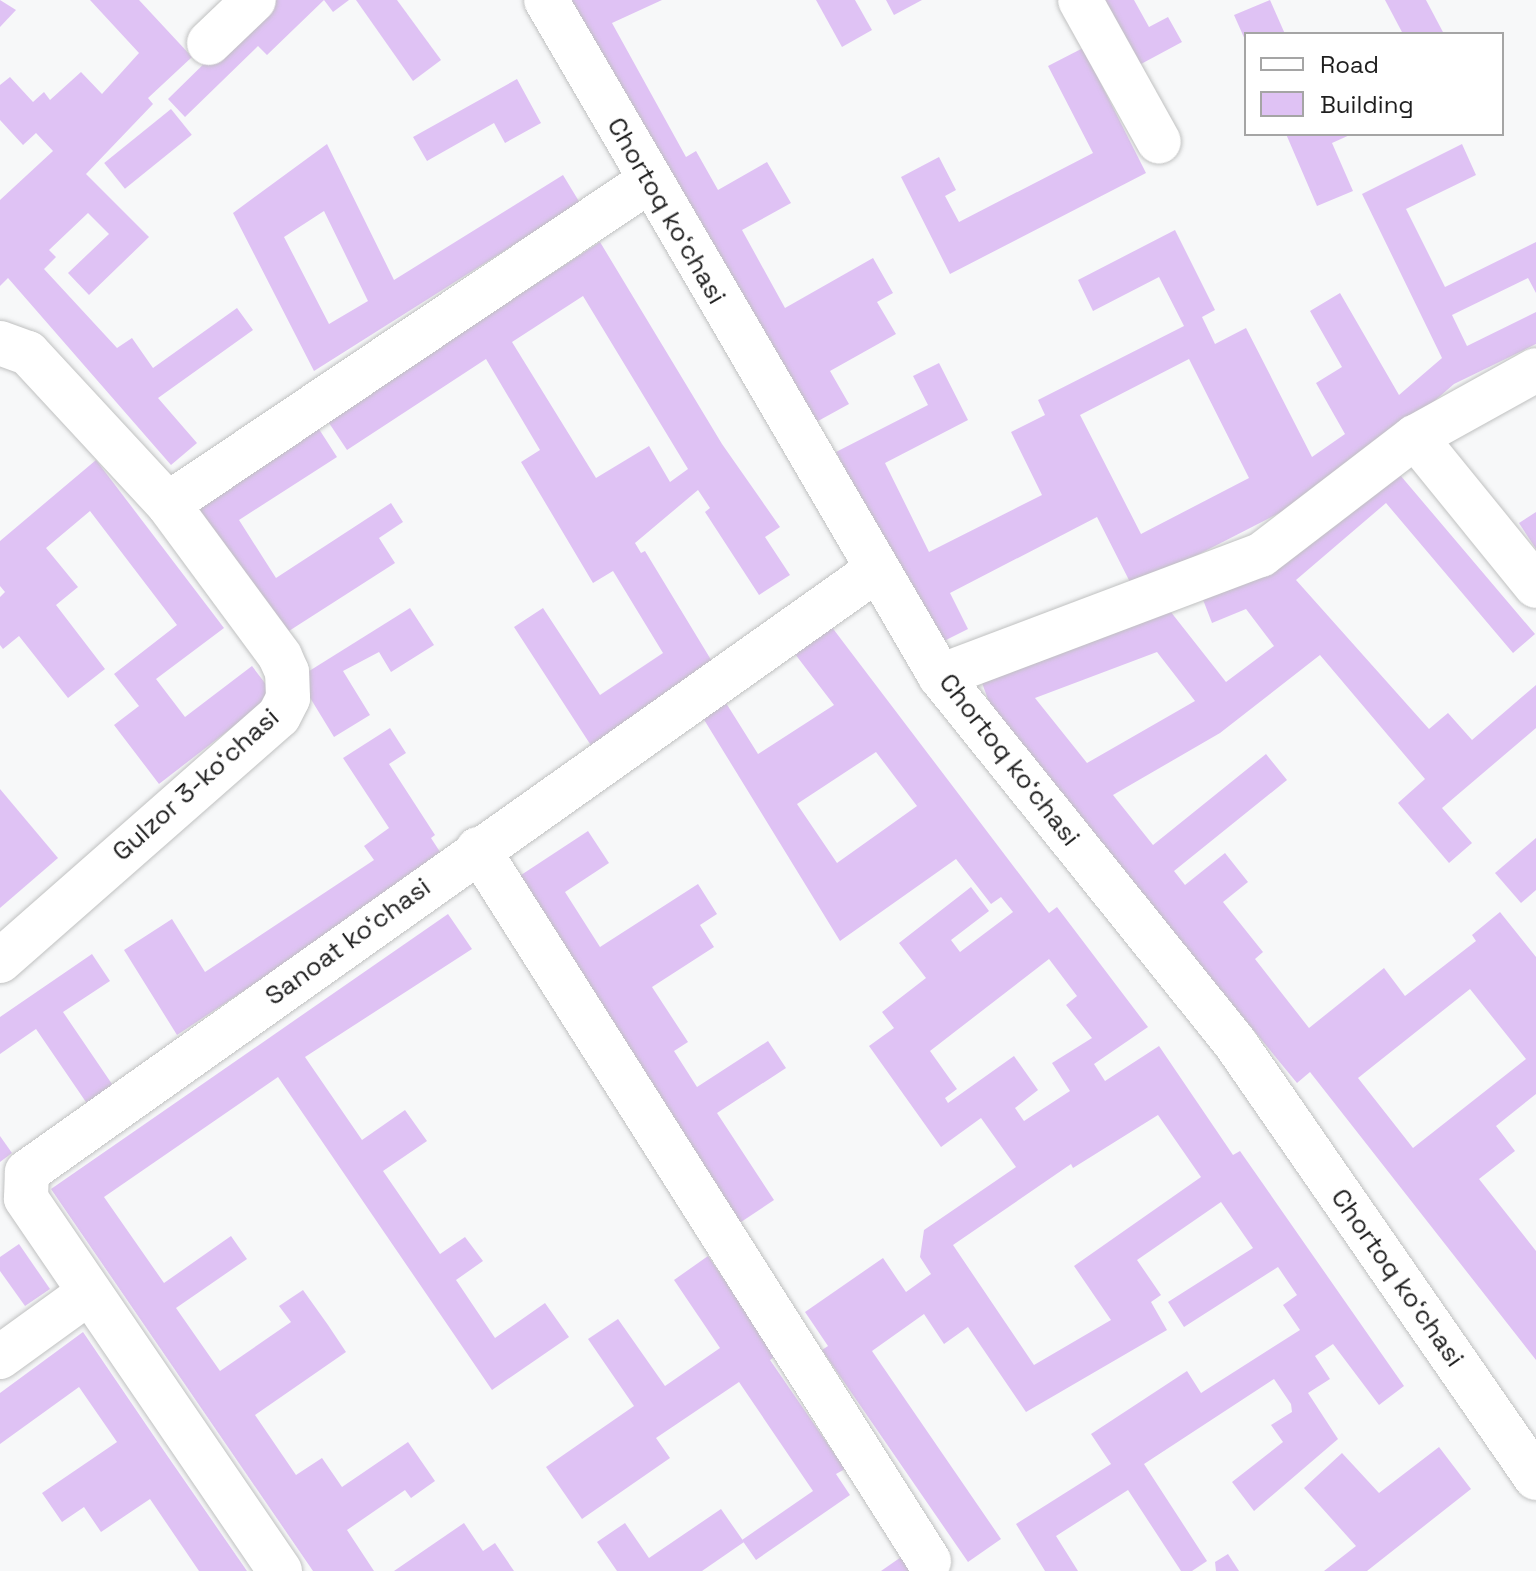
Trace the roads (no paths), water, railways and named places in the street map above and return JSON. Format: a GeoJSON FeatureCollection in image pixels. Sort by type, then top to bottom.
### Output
{"type":"FeatureCollection","features":[{"type":"Feature","properties":{"kind":"street"},"geometry":{"type":"LineString","coordinates":[[209,43],[254,0]]}},
{"type":"Feature","properties":{"kind":"street","name":"Chortoq koʻchasi"},"geometry":{"type":"LineString","coordinates":[[546,0],[875,571],[940,676],[1235,1043],[1536,1478]]}},
{"type":"Feature","properties":{"kind":"street"},"geometry":{"type":"LineString","coordinates":[[1080,0],[1159,142]]}},
{"type":"Feature","properties":{"kind":"street"},"geometry":{"type":"LineString","coordinates":[[168,504],[649,181]]}},
{"type":"Feature","properties":{"kind":"street","name":"Gulzor 3-koʻchasi"},"geometry":{"type":"LineString","coordinates":[[0,343],[28,353],[168,504],[280,656],[288,698],[279,716],[0,961]]}},
{"type":"Feature","properties":{"kind":"street"},"geometry":{"type":"LineString","coordinates":[[940,676],[1261,555],[1415,437],[1536,370]]}},
{"type":"Feature","properties":{"kind":"street"},"geometry":{"type":"LineString","coordinates":[[1415,437],[1536,586]]}},
{"type":"Feature","properties":{"kind":"street","name":"Sanoat koʻchasi"},"geometry":{"type":"LineString","coordinates":[[87,1294],[26,1198],[27,1172],[478,849],[875,571]]}},
{"type":"Feature","properties":{"kind":"street"},"geometry":{"type":"LineString","coordinates":[[478,849],[929,1561]]}},
{"type":"Feature","properties":{"kind":"street"},"geometry":{"type":"LineString","coordinates":[[0,1357],[87,1294],[280,1571]]}}]}
